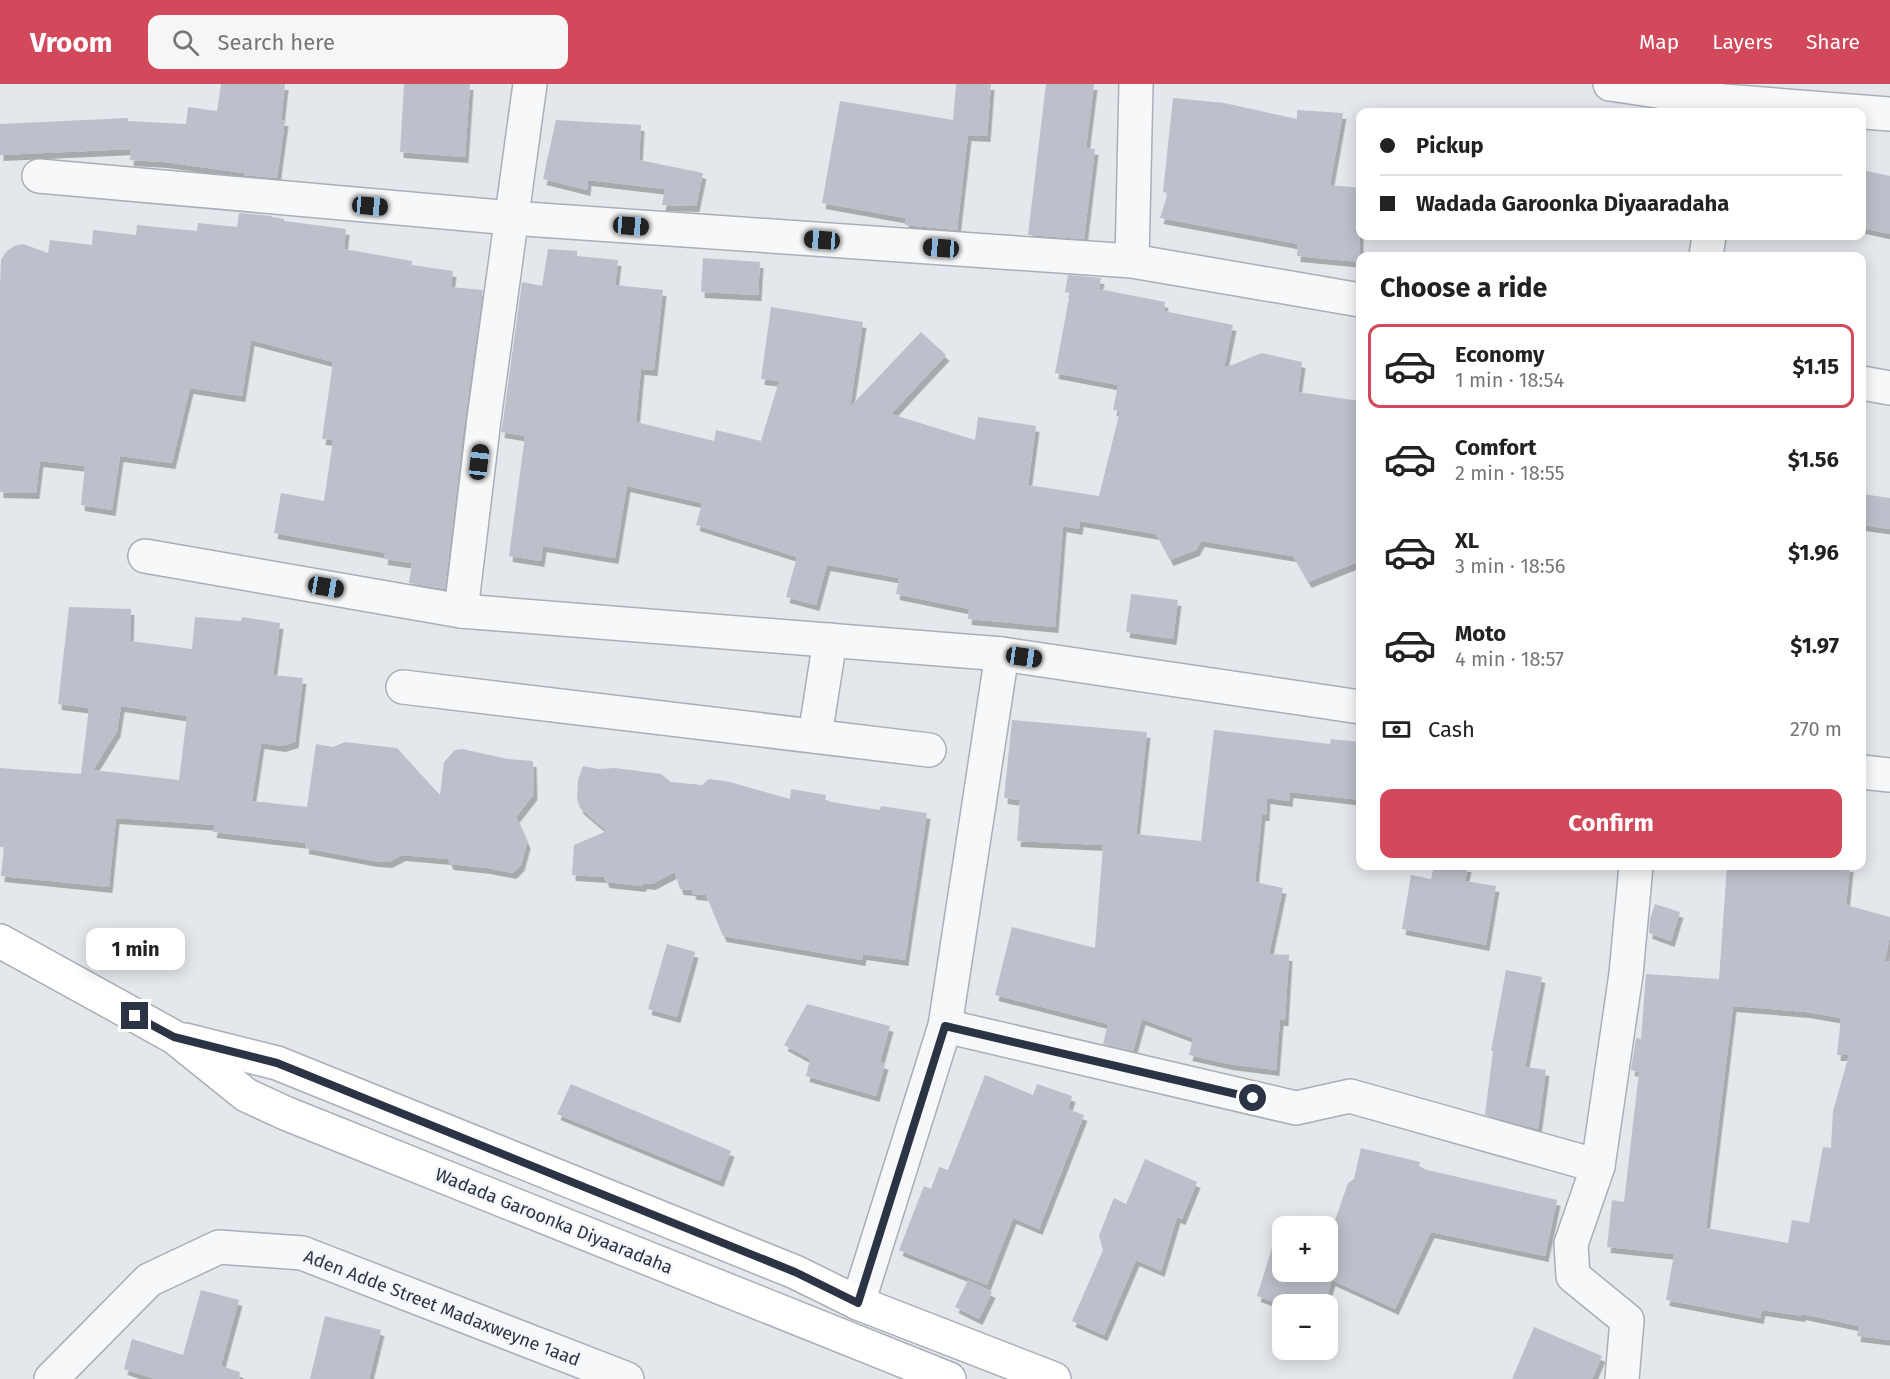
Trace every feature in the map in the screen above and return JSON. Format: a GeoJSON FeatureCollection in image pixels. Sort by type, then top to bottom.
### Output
{"type":"FeatureCollection","features":[{"type":"Feature","properties":{"kind":"main road","name":"Wadada Garoonka Diyaaradaha"},"geometry":{"type":"LineString","coordinates":[[0,941],[174,1037],[246,1095],[285,1113],[949,1379]]}},
{"type":"Feature","properties":{"kind":"main road","name":"Wadada Garoonka Diyaaradaha"},"geometry":{"type":"LineString","coordinates":[[174,1037],[277,1063],[795,1272],[858,1303],[1054,1379]]}},
{"type":"Feature","properties":{"kind":"street"},"geometry":{"type":"LineString","coordinates":[[461,611],[530,84]]}},
{"type":"Feature","properties":{"kind":"street"},"geometry":{"type":"LineString","coordinates":[[1132,261],[1136,84]]}},
{"type":"Feature","properties":{"kind":"street"},"geometry":{"type":"LineString","coordinates":[[1610,84],[1725,99],[1824,108]]}},
{"type":"Feature","properties":{"kind":"street"},"geometry":{"type":"LineString","coordinates":[[1866,112],[1890,114]]}},
{"type":"Feature","properties":{"kind":"street"},"geometry":{"type":"LineString","coordinates":[[39,176],[512,218],[1132,261],[1356,299]]}},
{"type":"Feature","properties":{"kind":"street"},"geometry":{"type":"LineString","coordinates":[[1866,384],[1890,388]]}},
{"type":"Feature","properties":{"kind":"street"},"geometry":{"type":"LineString","coordinates":[[145,556],[461,611],[1002,654],[1356,706]]}},
{"type":"Feature","properties":{"kind":"street"},"geometry":{"type":"LineString","coordinates":[[815,736],[830,640]]}},
{"type":"Feature","properties":{"kind":"street"},"geometry":{"type":"LineString","coordinates":[[858,1303],[945,1026],[1002,654]]}},
{"type":"Feature","properties":{"kind":"street"},"geometry":{"type":"LineString","coordinates":[[403,687],[929,750]]}},
{"type":"Feature","properties":{"kind":"street"},"geometry":{"type":"LineString","coordinates":[[1866,772],[1890,775]]}},
{"type":"Feature","properties":{"kind":"street"},"geometry":{"type":"LineString","coordinates":[[1622,1379],[1627,1320],[1573,1276],[1571,1244],[1598,1166],[1626,974],[1636,870]]}},
{"type":"Feature","properties":{"kind":"street"},"geometry":{"type":"LineString","coordinates":[[945,1026],[1296,1108],[1350,1096],[1598,1166]]}},
{"type":"Feature","properties":{"kind":"street","name":"Aden Adde Street Madaxweyne 1aad"},"geometry":{"type":"LineString","coordinates":[[51,1379],[148,1280],[219,1247],[302,1253],[627,1379]]}},
{"type":"Feature","properties":{"kind":"building"},"geometry":{"type":"Polygon","coordinates":[[[221,84],[285,84],[281,120],[285,120],[277,178],[164,162],[130,160],[131,149],[0,155],[0,124],[128,118],[128,121],[186,124],[188,107],[217,111],[221,84]]]}},
{"type":"Feature","properties":{"kind":"building"},"geometry":{"type":"Polygon","coordinates":[[[404,84],[470,84],[465,157],[400,152],[404,84]]]}},
{"type":"Feature","properties":{"kind":"building"},"geometry":{"type":"Polygon","coordinates":[[[956,84],[991,84],[987,136],[968,135],[957,230],[905,225],[905,218],[822,203],[840,101],[953,120],[956,84]]]}},
{"type":"Feature","properties":{"kind":"building"},"geometry":{"type":"Polygon","coordinates":[[[1046,84],[1094,84],[1086,148],[1095,149],[1084,239],[1028,235],[1046,84]]]}},
{"type":"Feature","properties":{"kind":"building"},"geometry":{"type":"Polygon","coordinates":[[[1173,98],[1224,103],[1297,119],[1297,110],[1343,113],[1330,185],[1356,188],[1356,240],[1360,240],[1360,252],[1356,252],[1356,262],[1297,256],[1298,244],[1160,218],[1168,193],[1163,192],[1173,98]]]}},
{"type":"Feature","properties":{"kind":"building"},"geometry":{"type":"Polygon","coordinates":[[[556,120],[641,125],[639,160],[703,173],[696,206],[662,205],[665,189],[588,180],[587,190],[543,179],[556,120]]]}},
{"type":"Feature","properties":{"kind":"building"},"geometry":{"type":"Polygon","coordinates":[[[1866,171],[1890,176],[1890,234],[1866,229],[1866,171]]]}},
{"type":"Feature","properties":{"kind":"building"},"geometry":{"type":"Polygon","coordinates":[[[239,213],[272,216],[284,219],[284,221],[346,229],[344,249],[412,261],[412,265],[453,271],[451,287],[483,290],[445,589],[409,583],[412,563],[384,559],[385,553],[274,533],[281,493],[324,501],[333,440],[322,439],[333,362],[251,340],[242,396],[190,388],[172,463],[120,456],[112,510],[81,505],[85,466],[40,461],[36,493],[0,492],[0,286],[1,260],[6,252],[14,246],[23,244],[48,253],[50,240],[92,245],[93,230],[136,235],[137,225],[197,231],[198,223],[237,227],[239,213]]]}},
{"type":"Feature","properties":{"kind":"building"},"geometry":{"type":"Polygon","coordinates":[[[548,249],[577,251],[577,256],[618,260],[615,285],[663,290],[654,370],[641,369],[636,422],[714,441],[716,430],[761,441],[779,381],[761,379],[771,307],[863,322],[850,407],[921,332],[946,355],[891,414],[975,440],[978,417],[1036,426],[1028,485],[1099,496],[1120,411],[1113,410],[1118,385],[1055,373],[1070,293],[1065,292],[1068,275],[1101,278],[1099,289],[1165,302],[1164,311],[1233,325],[1224,368],[1262,353],[1302,362],[1298,392],[1356,400],[1356,563],[1308,582],[1293,556],[1201,541],[1196,550],[1170,560],[1156,534],[1080,521],[1079,529],[1063,526],[1055,627],[968,619],[969,609],[896,594],[899,578],[827,565],[816,605],[786,597],[797,557],[696,525],[702,503],[627,486],[615,558],[543,546],[541,561],[509,556],[525,436],[501,432],[522,282],[542,286],[548,249]]]}},
{"type":"Feature","properties":{"kind":"building"},"geometry":{"type":"Polygon","coordinates":[[[703,258],[760,262],[758,295],[701,292],[703,258]]]}},
{"type":"Feature","properties":{"kind":"building"},"geometry":{"type":"Polygon","coordinates":[[[1866,495],[1890,498],[1890,529],[1866,526],[1866,495]]]}},
{"type":"Feature","properties":{"kind":"building"},"geometry":{"type":"Polygon","coordinates":[[[1131,594],[1178,600],[1173,639],[1126,632],[1131,594]]]}},
{"type":"Feature","properties":{"kind":"building"},"geometry":{"type":"Polygon","coordinates":[[[69,607],[131,609],[130,641],[192,649],[195,617],[241,621],[242,617],[280,623],[273,675],[303,678],[295,742],[282,746],[261,743],[252,801],[307,807],[316,744],[333,747],[345,742],[397,748],[440,795],[444,762],[455,750],[462,749],[508,759],[533,761],[534,794],[516,817],[527,843],[521,865],[513,873],[450,864],[448,859],[402,855],[389,862],[374,861],[305,848],[306,843],[213,832],[215,825],[116,818],[109,887],[1,876],[4,847],[0,847],[0,768],[81,774],[89,708],[58,704],[69,607]],[[121,706],[117,731],[93,770],[179,780],[187,716],[121,706]]]}},
{"type":"Feature","properties":{"kind":"building"},"geometry":{"type":"Polygon","coordinates":[[[1012,720],[1147,732],[1136,834],[1201,841],[1214,730],[1330,744],[1331,739],[1356,742],[1356,800],[1290,792],[1289,801],[1267,798],[1266,815],[1262,815],[1255,882],[1283,888],[1269,954],[1289,955],[1285,1020],[1280,1020],[1276,1070],[1229,1064],[1189,1055],[1193,1038],[1142,1019],[1133,1051],[1103,1044],[1108,1024],[995,995],[1012,927],[1095,948],[1103,845],[1017,841],[1020,800],[1004,798],[1012,720]]]}},
{"type":"Feature","properties":{"kind":"building"},"geometry":{"type":"Polygon","coordinates":[[[583,766],[661,774],[671,782],[702,785],[709,779],[730,782],[790,799],[791,789],[826,795],[825,801],[880,810],[881,806],[927,813],[905,960],[863,954],[862,960],[723,936],[706,895],[693,894],[692,890],[680,889],[675,872],[652,884],[644,883],[642,886],[606,882],[604,877],[572,875],[574,845],[607,831],[580,808],[577,799],[578,780],[583,766]]]}},
{"type":"Feature","properties":{"kind":"building"},"geometry":{"type":"Polygon","coordinates":[[[1433,870],[1467,870],[1465,881],[1496,886],[1486,945],[1402,929],[1411,875],[1431,879],[1433,870]]]}},
{"type":"Feature","properties":{"kind":"building"},"geometry":{"type":"Polygon","coordinates":[[[1727,870],[1850,870],[1846,905],[1890,917],[1890,935],[1885,961],[1890,962],[1890,1340],[1857,1336],[1859,1326],[1802,1314],[1802,1316],[1762,1310],[1760,1318],[1666,1300],[1674,1254],[1607,1247],[1612,1200],[1624,1202],[1639,1072],[1631,1070],[1636,1038],[1641,1039],[1646,974],[1719,979],[1727,870]],[[1733,1006],[1706,1228],[1788,1243],[1792,1220],[1809,1223],[1823,1147],[1831,1148],[1833,1111],[1849,1055],[1837,1055],[1841,1018],[1806,1012],[1733,1006]]]}},
{"type":"Feature","properties":{"kind":"building"},"geometry":{"type":"Polygon","coordinates":[[[1655,904],[1680,912],[1671,941],[1649,933],[1650,919],[1655,904]]]}},
{"type":"Feature","properties":{"kind":"building"},"geometry":{"type":"Polygon","coordinates":[[[667,944],[695,952],[677,1017],[648,1009],[667,944]]]}},
{"type":"Feature","properties":{"kind":"building"},"geometry":{"type":"Polygon","coordinates":[[[1506,970],[1542,977],[1525,1067],[1546,1070],[1538,1129],[1485,1115],[1493,1051],[1491,1051],[1506,970]]]}},
{"type":"Feature","properties":{"kind":"building"},"geometry":{"type":"Polygon","coordinates":[[[807,1004],[890,1026],[880,1062],[885,1064],[876,1096],[806,1076],[810,1059],[784,1045],[807,1004]]]}},
{"type":"Feature","properties":{"kind":"building"},"geometry":{"type":"Polygon","coordinates":[[[985,1075],[1033,1095],[1037,1084],[1072,1096],[1068,1109],[1084,1115],[1039,1229],[1013,1218],[987,1285],[899,1250],[924,1186],[931,1189],[939,1167],[948,1170],[985,1075]]]}},
{"type":"Feature","properties":{"kind":"building"},"geometry":{"type":"Polygon","coordinates":[[[571,1084],[731,1151],[720,1181],[557,1114],[571,1084]]]}},
{"type":"Feature","properties":{"kind":"building"},"geometry":{"type":"Polygon","coordinates":[[[1361,1148],[1420,1162],[1419,1168],[1557,1200],[1545,1256],[1431,1232],[1395,1309],[1336,1282],[1336,1216],[1348,1183],[1354,1179],[1361,1148]]]}},
{"type":"Feature","properties":{"kind":"building"},"geometry":{"type":"Polygon","coordinates":[[[1145,1159],[1197,1182],[1182,1219],[1177,1217],[1161,1271],[1136,1260],[1104,1335],[1072,1321],[1103,1250],[1099,1235],[1114,1198],[1126,1204],[1145,1159]]]}},
{"type":"Feature","properties":{"kind":"building"},"geometry":{"type":"Polygon","coordinates":[[[1272,1248],[1272,1282],[1331,1282],[1328,1294],[1272,1294],[1272,1301],[1257,1296],[1272,1248]]]}},
{"type":"Feature","properties":{"kind":"building"},"geometry":{"type":"Polygon","coordinates":[[[968,1280],[992,1292],[979,1319],[955,1307],[968,1280]]]}},
{"type":"Feature","properties":{"kind":"building"},"geometry":{"type":"Polygon","coordinates":[[[201,1290],[239,1300],[221,1366],[240,1372],[239,1379],[155,1379],[124,1369],[132,1339],[183,1355],[201,1290]]]}},
{"type":"Feature","properties":{"kind":"building"},"geometry":{"type":"Polygon","coordinates":[[[325,1316],[381,1330],[369,1379],[310,1379],[325,1316]]]}},
{"type":"Feature","properties":{"kind":"building"},"geometry":{"type":"Polygon","coordinates":[[[1534,1327],[1602,1356],[1592,1379],[1512,1379],[1534,1327]]]}},
{"type":"Feature","properties":{"kind":"route"},"geometry":{"type":"LineString","coordinates":[[135,1016],[174,1037],[277,1063],[795,1272],[858,1303],[945,1026],[1253,1098]]}}]}
